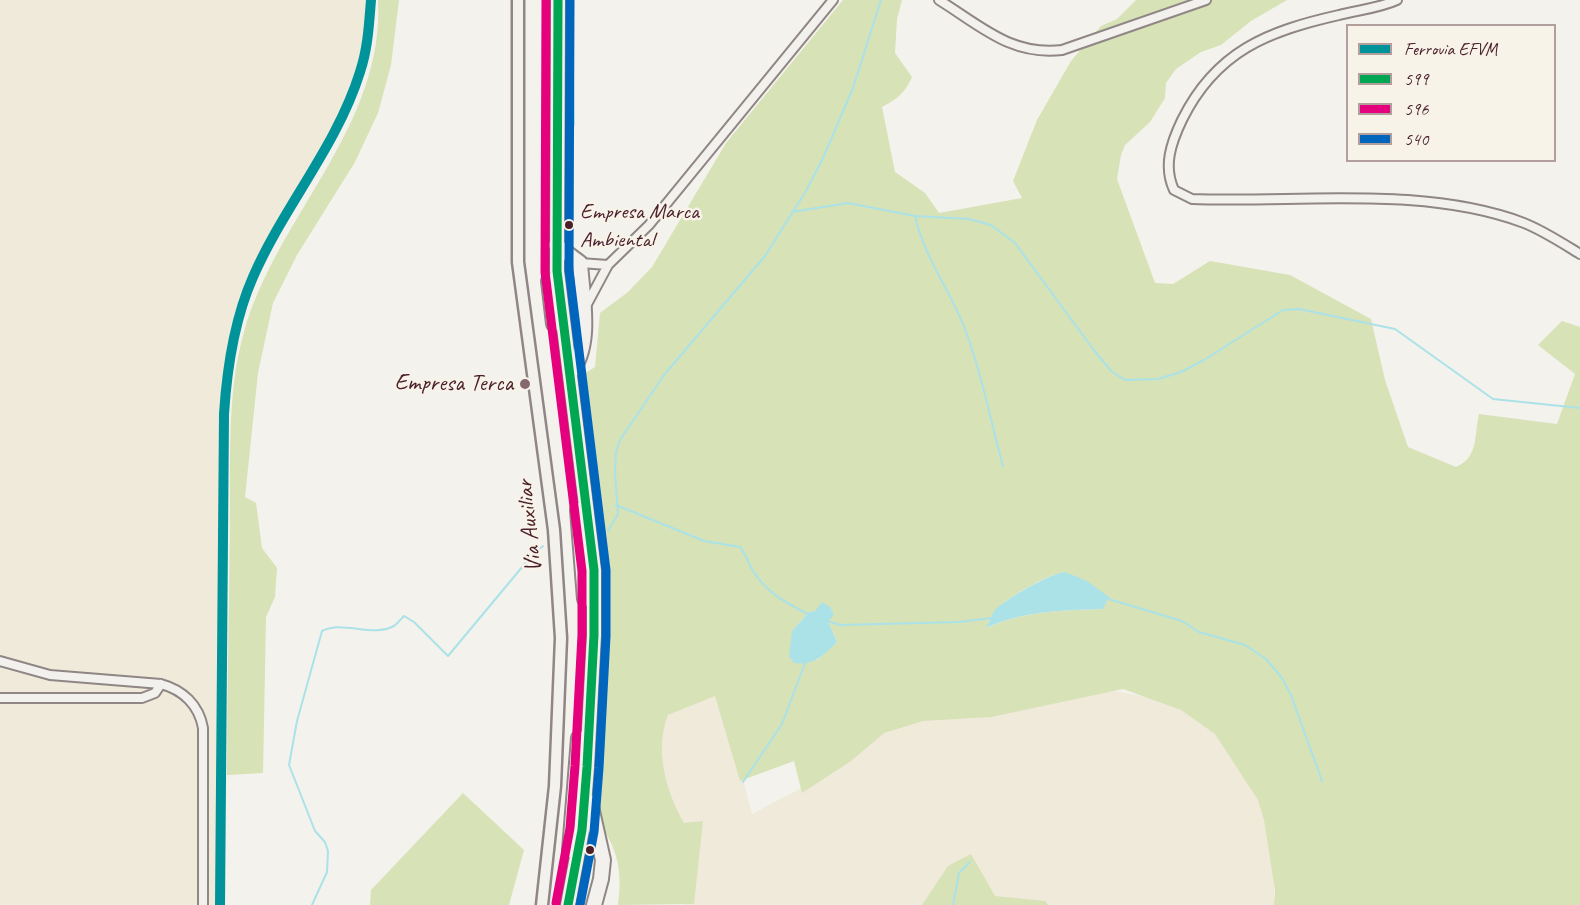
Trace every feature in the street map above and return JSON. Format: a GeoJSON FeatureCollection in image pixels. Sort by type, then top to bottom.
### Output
{"type":"FeatureCollection","features":[{"type":"Feature","properties":{"kind":"highway"},"geometry":{"type":"LineString","coordinates":[[550,0],[547,243],[551,303],[581,531],[585,630],[572,832],[560,905]]}},
{"type":"Feature","properties":{"kind":"highway"},"geometry":{"type":"LineString","coordinates":[[558,0],[556,244],[594,570],[594,635],[587,767],[582,830],[568,905]]}},
{"type":"Feature","properties":{"kind":"highway"},"geometry":{"type":"LineString","coordinates":[[556,244],[580,263],[582,348],[579,363],[570,373]]}},
{"type":"Feature","properties":{"kind":"highway"},"geometry":{"type":"LineString","coordinates":[[587,767],[591,813],[603,860],[594,905]]}},
{"type":"Feature","properties":{"kind":"street","name":"Via Auxiliar"},"geometry":{"type":"LineString","coordinates":[[518,0],[518,262],[554,530],[561,638],[555,786],[542,905]]}},
{"type":"Feature","properties":{"kind":"street"},"geometry":{"type":"LineString","coordinates":[[582,313],[608,265],[650,225],[833,0]]}},
{"type":"Feature","properties":{"kind":"street"},"geometry":{"type":"LineString","coordinates":[[939,0],[1012,45],[1044,52],[1062,50],[1206,0]]}},
{"type":"Feature","properties":{"kind":"street"},"geometry":{"type":"LineString","coordinates":[[1397,0],[1294,25],[1251,43],[1224,63],[1193,98],[1172,143],[1168,171],[1174,190],[1192,199],[1409,200],[1452,204],[1525,224],[1580,254]]}},
{"type":"Feature","properties":{"kind":"street"},"geometry":{"type":"LineString","coordinates":[[580,263],[608,265]]}},
{"type":"Feature","properties":{"kind":"street"},"geometry":{"type":"LineString","coordinates":[[0,661],[51,675],[161,684],[186,696],[195,706],[202,723],[203,905]]}},
{"type":"Feature","properties":{"kind":"street"},"geometry":{"type":"LineString","coordinates":[[0,699],[142,698],[152,695],[161,684]]}},
{"type":"Feature","properties":{"kind":"shaded area"},"geometry":{"type":"Polygon","coordinates":[[[0,0],[369,0],[365,52],[359,79],[327,148],[267,241],[249,278],[233,324],[223,377],[217,905],[0,905],[0,0]]]}},
{"type":"Feature","properties":{"kind":"shaded area"},"geometry":{"type":"Polygon","coordinates":[[[719,688],[752,814],[839,768],[891,723],[1109,690],[1176,702],[1219,733],[1267,802],[1274,855],[1274,905],[685,905],[675,831],[657,767],[658,704],[719,688]]]}},
{"type":"Feature","properties":{"kind":"green space"},"geometry":{"type":"Polygon","coordinates":[[[378,0],[399,0],[391,65],[378,113],[355,162],[297,255],[273,303],[258,373],[245,497],[256,503],[262,548],[277,568],[275,597],[266,617],[263,773],[227,775],[231,430],[238,356],[259,290],[279,249],[326,170],[365,89],[376,46],[378,0]]]}},
{"type":"Feature","properties":{"kind":"green space"},"geometry":{"type":"Polygon","coordinates":[[[843,0],[902,0],[897,19],[895,53],[912,77],[900,95],[882,107],[895,172],[925,193],[939,213],[1022,198],[1013,181],[1037,120],[1071,61],[1101,26],[1117,19],[1136,0],[1287,0],[1251,21],[1221,45],[1201,52],[1176,69],[1166,83],[1165,98],[1150,122],[1125,145],[1117,179],[1155,283],[1173,284],[1210,261],[1290,275],[1371,319],[1385,380],[1408,447],[1456,467],[1469,457],[1472,451],[1479,414],[1557,424],[1575,374],[1538,345],[1562,321],[1580,327],[1580,905],[1274,905],[1275,890],[1264,820],[1258,800],[1215,734],[1181,710],[1123,689],[991,717],[923,721],[884,733],[851,761],[802,793],[794,761],[740,781],[715,696],[668,715],[662,742],[667,784],[684,823],[703,821],[694,904],[618,905],[620,880],[617,859],[596,817],[603,629],[579,377],[595,367],[600,313],[628,292],[652,267],[726,143],[843,0]],[[1065,572],[1039,582],[1007,600],[994,613],[987,628],[1029,615],[1103,609],[1065,572]],[[815,611],[809,612],[792,631],[817,660],[837,642],[828,621],[815,611]]]}},
{"type":"Feature","properties":{"kind":"green space"},"geometry":{"type":"Polygon","coordinates":[[[463,793],[524,850],[509,905],[370,905],[371,890],[463,793]]]}},
{"type":"Feature","properties":{"kind":"green space"},"geometry":{"type":"Polygon","coordinates":[[[971,854],[995,896],[1045,901],[1048,905],[922,905],[948,866],[971,854]]]}},
{"type":"Feature","properties":{"kind":"water"},"geometry":{"type":"Polygon","coordinates":[[[1065,572],[1087,581],[1109,597],[1103,609],[1029,615],[986,628],[994,611],[1007,600],[1039,582],[1065,572]]]}},
{"type":"Feature","properties":{"kind":"water"},"geometry":{"type":"Polygon","coordinates":[[[822,602],[830,607],[834,615],[828,621],[837,642],[813,661],[794,663],[789,656],[792,631],[809,612],[815,611],[822,602]]]}},
{"type":"Feature","properties":{"kind":"waterway"},"geometry":{"type":"LineString","coordinates":[[571,0],[574,125]]}},
{"type":"Feature","properties":{"kind":"waterway"},"geometry":{"type":"LineString","coordinates":[[608,531],[618,514],[615,472],[616,452],[620,440],[664,375],[765,256],[806,191],[853,88],[881,0]]}},
{"type":"Feature","properties":{"kind":"waterway"},"geometry":{"type":"LineString","coordinates":[[792,212],[848,203],[915,216],[969,219],[991,225],[1015,243],[1093,349],[1111,371],[1125,380],[1158,379],[1181,372],[1283,310],[1299,309],[1395,329],[1493,399],[1580,408]]}},
{"type":"Feature","properties":{"kind":"waterway"},"geometry":{"type":"LineString","coordinates":[[915,216],[924,245],[959,315],[971,346],[1003,466]]}},
{"type":"Feature","properties":{"kind":"waterway"},"geometry":{"type":"LineString","coordinates":[[616,505],[704,541],[740,547],[758,579],[764,585],[785,601],[808,614]]}},
{"type":"Feature","properties":{"kind":"waterway"},"geometry":{"type":"LineString","coordinates":[[312,905],[327,872],[328,851],[325,842],[315,831],[289,765],[297,721],[322,631],[339,627],[385,629],[394,626],[404,616],[414,622],[448,656],[533,554],[543,546]]}},
{"type":"Feature","properties":{"kind":"waterway"},"geometry":{"type":"LineString","coordinates":[[1105,598],[1182,621],[1199,632],[1245,645],[1266,659],[1282,678],[1291,695],[1322,781]]}},
{"type":"Feature","properties":{"kind":"waterway"},"geometry":{"type":"LineString","coordinates":[[828,621],[840,625],[959,622],[992,618]]}},
{"type":"Feature","properties":{"kind":"waterway"},"geometry":{"type":"LineString","coordinates":[[743,782],[782,724],[805,663]]}},
{"type":"Feature","properties":{"kind":"waterway"},"geometry":{"type":"LineString","coordinates":[[953,905],[959,873],[970,862]]}},
{"type":"Feature","properties":{"kind":"rail line","name":"EFVM"},"geometry":{"type":"LineString","coordinates":[[220,905],[224,414],[229,361],[236,327],[253,277],[280,225],[324,151],[350,99],[365,54],[371,0]]}},
{"type":"Feature","properties":{"kind":"transit line","name":"596"},"geometry":{"type":"LineString","coordinates":[[546,0],[545,272],[582,571],[582,635],[575,766],[570,828],[556,903]]}},
{"type":"Feature","properties":{"kind":"transit line","name":"599"},"geometry":{"type":"LineString","coordinates":[[558,0],[557,271],[594,570],[594,635],[587,767],[582,830],[568,905]]}},
{"type":"Feature","properties":{"kind":"transit line","name":"540"},"geometry":{"type":"LineString","coordinates":[[570,0],[569,270],[606,570],[606,636],[599,768],[594,832],[580,905]]}},
{"type":"Feature","properties":{"kind":"place","name":"Empresa Marca Ambiental"},"geometry":{"type":"Point","coordinates":[569,225]}},
{"type":"Feature","properties":{"kind":"place","name":"Empresa Terca"},"geometry":{"type":"Point","coordinates":[525,384]}}]}
